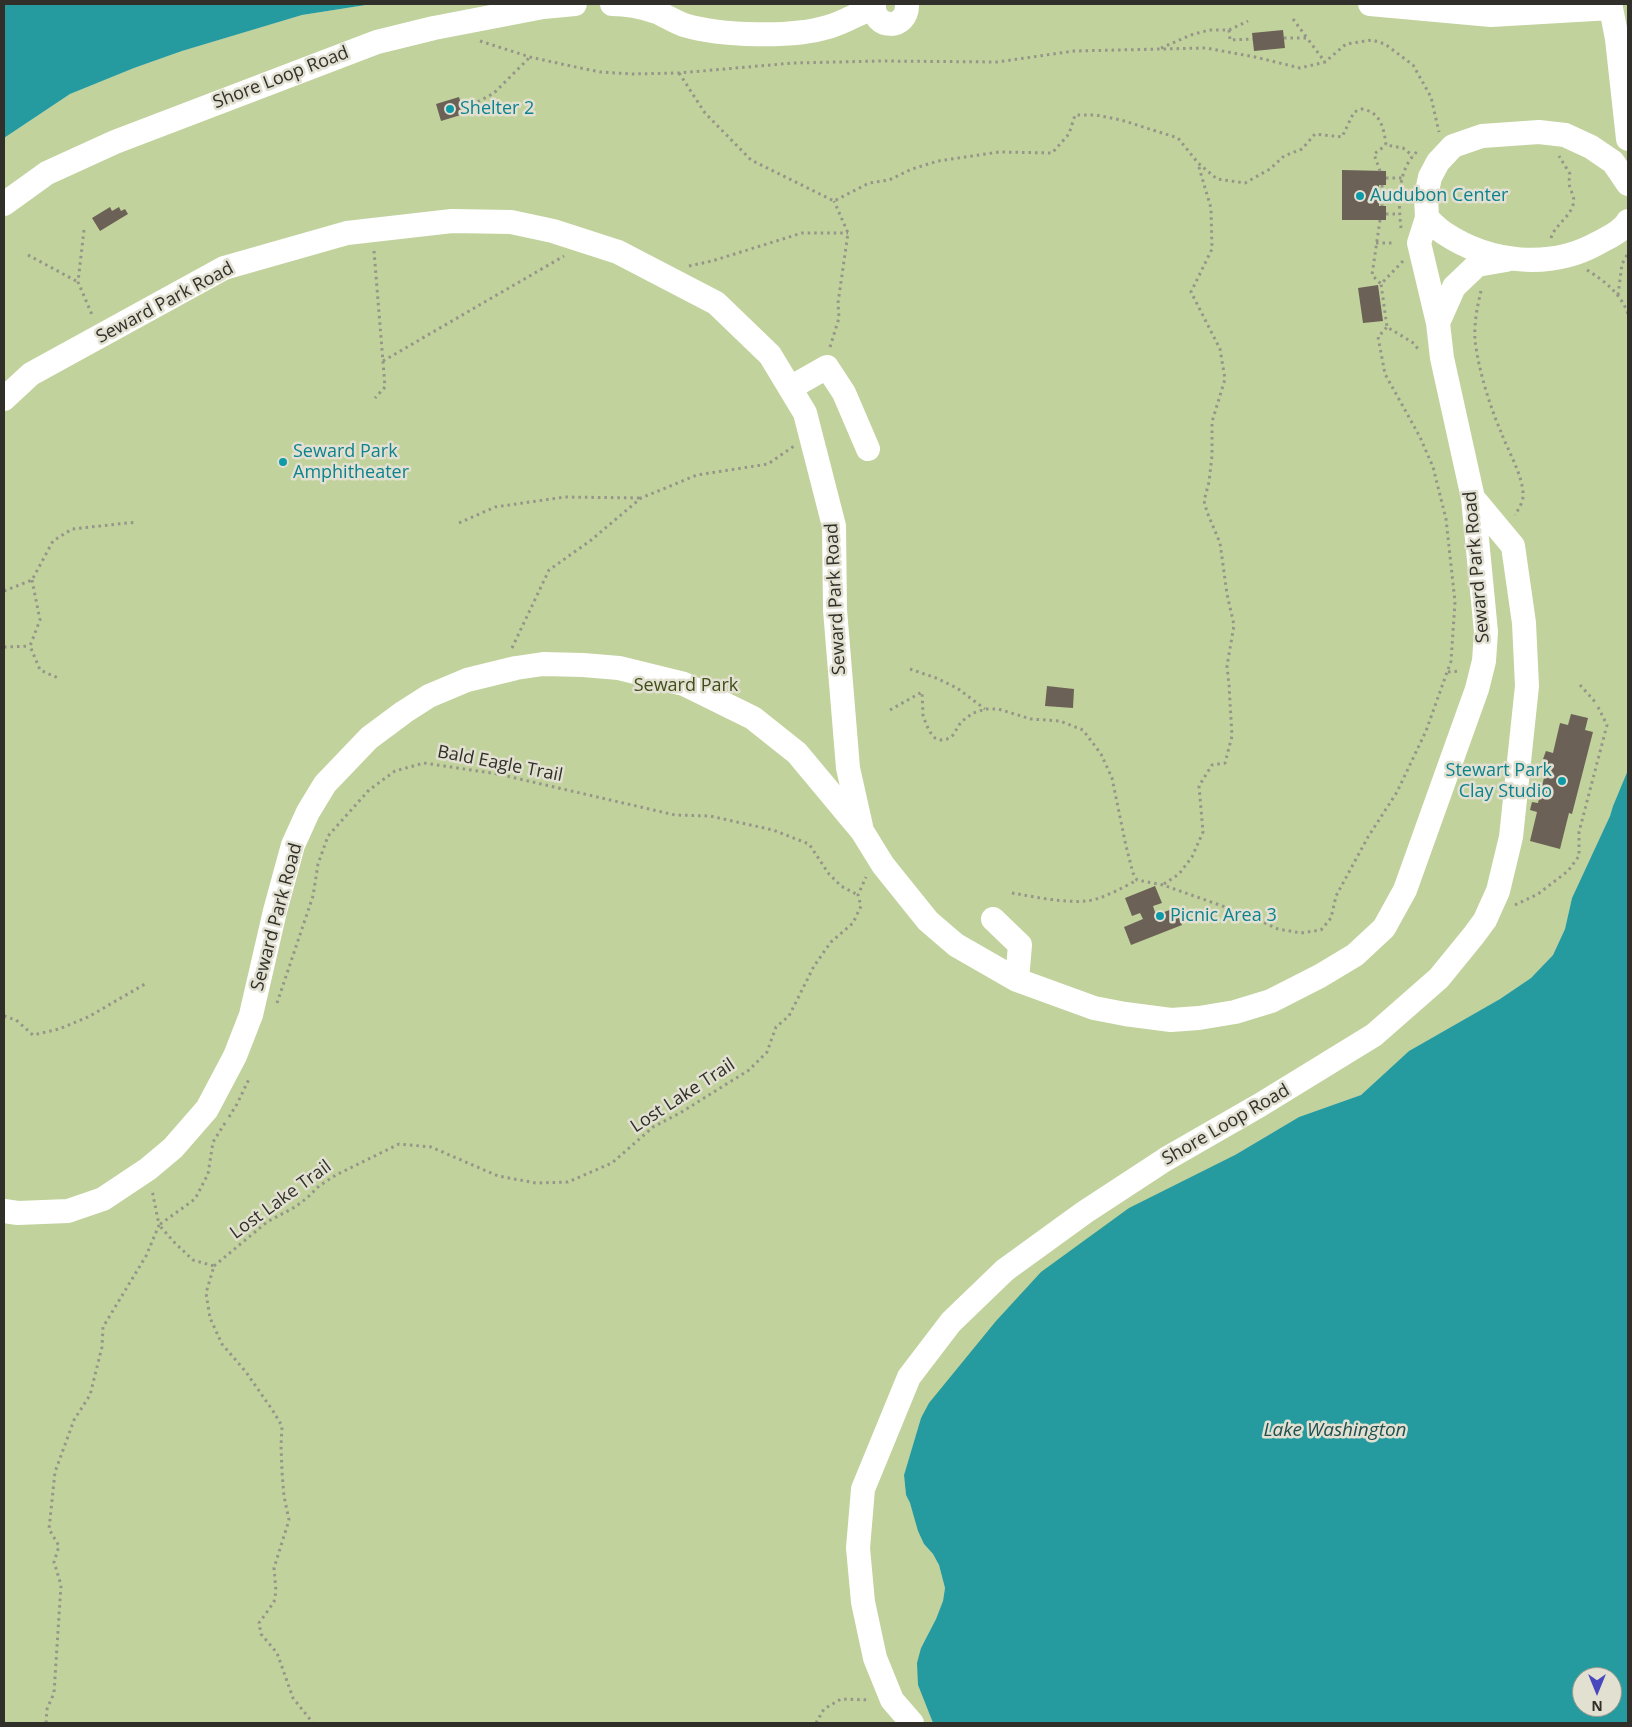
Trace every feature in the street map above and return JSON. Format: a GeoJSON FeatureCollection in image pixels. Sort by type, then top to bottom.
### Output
{"type":"FeatureCollection","features":[{"type":"Feature","properties":{"kind":"street","name":"Shore Loop Road"},"geometry":{"type":"LineString","coordinates":[[4,204],[48,173],[115,142],[376,42],[434,28],[543,7],[575,4]]}},
{"type":"Feature","properties":{"kind":"street"},"geometry":{"type":"LineString","coordinates":[[612,4],[628,4],[656,12],[683,24],[708,30],[756,34],[803,32],[828,27],[874,6],[874,13],[881,21],[892,24],[902,20],[911,4]]}},
{"type":"Feature","properties":{"kind":"street"},"geometry":{"type":"LineString","coordinates":[[1370,4],[1491,15],[1611,8],[1617,39],[1628,139]]}},
{"type":"Feature","properties":{"kind":"street","name":"Seward Park Road"},"geometry":{"type":"LineString","coordinates":[[4,1211],[18,1213],[68,1211],[103,1199],[148,1169],[173,1148],[207,1109],[235,1056],[251,1015],[275,911],[293,845],[308,812],[325,784],[369,738],[428,696],[467,680],[516,668],[543,664],[619,668],[684,684],[753,718],[797,753],[862,831],[883,865],[928,921],[956,945],[1017,980],[1094,1008],[1171,1020],[1235,1012],[1271,1001],[1320,976],[1355,955],[1384,928],[1408,882],[1477,689],[1484,661],[1486,632],[1473,498],[1442,358],[1438,323],[1418,243],[1427,218],[1426,196],[1430,177],[1438,162],[1453,146],[1482,136],[1539,132],[1566,135],[1591,147],[1613,162],[1628,184]]}},
{"type":"Feature","properties":{"kind":"street"},"geometry":{"type":"LineString","coordinates":[[1427,218],[1444,233],[1483,252],[1510,259],[1536,260],[1561,257],[1587,249],[1624,228],[1628,221]]}},
{"type":"Feature","properties":{"kind":"street","name":"Seward Park Road"},"geometry":{"type":"LineString","coordinates":[[4,399],[31,374],[224,268],[347,233],[452,221],[510,222],[554,232],[618,252],[716,303],[770,355],[805,413],[834,526],[835,610],[848,768],[862,831]]}},
{"type":"Feature","properties":{"kind":"street"},"geometry":{"type":"LineString","coordinates":[[1438,323],[1454,287],[1477,266],[1510,259]]}},
{"type":"Feature","properties":{"kind":"street"},"geometry":{"type":"LineString","coordinates":[[790,388],[827,367],[844,393],[868,449]]}},
{"type":"Feature","properties":{"kind":"street","name":"Shore Loop Road"},"geometry":{"type":"LineString","coordinates":[[912,1723],[892,1700],[875,1658],[863,1602],[858,1548],[863,1489],[909,1377],[951,1322],[1005,1270],[1086,1212],[1166,1159],[1260,1105],[1374,1035],[1439,978],[1485,920],[1498,891],[1510,837],[1527,686],[1524,623],[1513,546],[1473,498]]}},
{"type":"Feature","properties":{"kind":"street"},"geometry":{"type":"LineString","coordinates":[[993,919],[1020,945],[1017,980]]}},
{"type":"Feature","properties":{"kind":"path"},"geometry":{"type":"LineString","coordinates":[[1293,18],[1325,62]]}},
{"type":"Feature","properties":{"kind":"path"},"geometry":{"type":"LineString","coordinates":[[1159,49],[1191,35],[1209,30],[1229,30],[1248,21]]}},
{"type":"Feature","properties":{"kind":"path"},"geometry":{"type":"LineString","coordinates":[[1229,30],[1230,40],[1253,39]]}},
{"type":"Feature","properties":{"kind":"path"},"geometry":{"type":"LineString","coordinates":[[1284,38],[1307,38]]}},
{"type":"Feature","properties":{"kind":"path"},"geometry":{"type":"LineString","coordinates":[[479,41],[530,57],[600,72],[632,74],[792,63],[882,61],[997,62],[1074,51],[1206,48],[1300,68],[1325,62],[1346,44],[1372,40],[1385,44],[1413,65],[1431,97],[1440,136]]}},
{"type":"Feature","properties":{"kind":"path"},"geometry":{"type":"LineString","coordinates":[[472,105],[494,92],[530,57]]}},
{"type":"Feature","properties":{"kind":"path"},"geometry":{"type":"LineString","coordinates":[[679,72],[705,113],[751,160],[834,201],[848,233],[838,303],[839,318],[826,358],[827,367]]}},
{"type":"Feature","properties":{"kind":"path"},"geometry":{"type":"LineString","coordinates":[[834,201],[869,183],[889,180],[912,169],[938,161],[999,152],[1052,153],[1069,134],[1075,115],[1096,115],[1121,120],[1178,138],[1198,163],[1217,179],[1246,183],[1270,169],[1284,156],[1302,149],[1315,134],[1342,136],[1354,112],[1362,109],[1374,113],[1380,121],[1384,130],[1386,145]]}},
{"type":"Feature","properties":{"kind":"path"},"geometry":{"type":"LineString","coordinates":[[1380,170],[1374,154],[1386,145],[1403,148],[1413,156]]}},
{"type":"Feature","properties":{"kind":"path"},"geometry":{"type":"LineString","coordinates":[[1552,244],[1552,235],[1571,210],[1574,202],[1569,183],[1570,174],[1556,151]]}},
{"type":"Feature","properties":{"kind":"path"},"geometry":{"type":"LineString","coordinates":[[1163,885],[1179,874],[1192,857],[1203,832],[1199,786],[1212,765],[1225,764],[1232,736],[1227,666],[1234,625],[1227,594],[1220,543],[1204,501],[1209,482],[1212,456],[1212,422],[1224,379],[1220,349],[1191,292],[1212,249],[1211,208],[1198,163]]}},
{"type":"Feature","properties":{"kind":"path"},"geometry":{"type":"LineString","coordinates":[[1386,178],[1402,178]]}},
{"type":"Feature","properties":{"kind":"path"},"geometry":{"type":"LineString","coordinates":[[1382,185],[1382,206]]}},
{"type":"Feature","properties":{"kind":"path"},"geometry":{"type":"LineString","coordinates":[[1386,214],[1399,214]]}},
{"type":"Feature","properties":{"kind":"path"},"geometry":{"type":"LineString","coordinates":[[1012,893],[1066,901],[1089,901],[1120,890],[1138,880],[1163,885],[1248,915],[1278,929],[1293,932],[1301,933],[1321,930],[1332,918],[1336,896],[1368,837],[1397,792],[1426,731],[1451,661],[1455,602],[1446,519],[1432,466],[1420,438],[1385,374],[1378,337],[1387,327],[1381,284],[1372,275],[1380,220]]}},
{"type":"Feature","properties":{"kind":"path"},"geometry":{"type":"LineString","coordinates":[[84,230],[78,282],[101,336]]}},
{"type":"Feature","properties":{"kind":"path"},"geometry":{"type":"LineString","coordinates":[[373,230],[385,387],[375,398]]}},
{"type":"Feature","properties":{"kind":"path"},"geometry":{"type":"LineString","coordinates":[[655,271],[712,261],[802,233],[848,233]]}},
{"type":"Feature","properties":{"kind":"path"},"geometry":{"type":"LineString","coordinates":[[383,361],[588,242]]}},
{"type":"Feature","properties":{"kind":"path"},"geometry":{"type":"LineString","coordinates":[[1376,243],[1395,243]]}},
{"type":"Feature","properties":{"kind":"path"},"geometry":{"type":"LineString","coordinates":[[28,254],[78,282]]}},
{"type":"Feature","properties":{"kind":"path"},"geometry":{"type":"LineString","coordinates":[[1618,295],[1622,264],[1627,255]]}},
{"type":"Feature","properties":{"kind":"path"},"geometry":{"type":"LineString","coordinates":[[1381,284],[1406,259]]}},
{"type":"Feature","properties":{"kind":"path"},"geometry":{"type":"LineString","coordinates":[[1582,267],[1600,279],[1618,295],[1628,314]]}},
{"type":"Feature","properties":{"kind":"path"},"geometry":{"type":"LineString","coordinates":[[1481,290],[1475,341],[1493,412],[1515,464],[1520,481],[1523,497],[1520,508],[1515,515]]}},
{"type":"Feature","properties":{"kind":"path"},"geometry":{"type":"LineString","coordinates":[[1387,327],[1412,342],[1422,354]]}},
{"type":"Feature","properties":{"kind":"path"},"geometry":{"type":"LineString","coordinates":[[516,668],[512,647],[549,570],[590,540],[641,498],[697,475],[768,464],[804,439],[811,438]]}},
{"type":"Feature","properties":{"kind":"path"},"geometry":{"type":"LineString","coordinates":[[459,523],[495,507],[565,498],[641,498]]}},
{"type":"Feature","properties":{"kind":"path"},"geometry":{"type":"LineString","coordinates":[[4,591],[32,580],[53,542],[72,529],[137,522]]}},
{"type":"Feature","properties":{"kind":"path"},"geometry":{"type":"LineString","coordinates":[[1448,541],[1454,540]]}},
{"type":"Feature","properties":{"kind":"path"},"geometry":{"type":"LineString","coordinates":[[32,580],[40,620],[30,646],[40,670],[58,678]]}},
{"type":"Feature","properties":{"kind":"path"},"geometry":{"type":"LineString","coordinates":[[4,647],[30,646]]}},
{"type":"Feature","properties":{"kind":"path"},"geometry":{"type":"LineString","coordinates":[[910,669],[936,678],[956,688],[986,709]]}},
{"type":"Feature","properties":{"kind":"path"},"geometry":{"type":"LineString","coordinates":[[1485,920],[1538,894],[1568,872],[1579,856],[1579,832],[1607,725],[1597,705],[1580,685]]}},
{"type":"Feature","properties":{"kind":"path"},"geometry":{"type":"LineString","coordinates":[[890,710],[922,692],[923,715],[926,724],[935,738],[941,740],[947,739],[952,735],[961,722],[973,714],[986,709],[998,709],[1031,719],[1060,721],[1083,730],[1101,754],[1112,778],[1126,846],[1133,873],[1138,880]]}},
{"type":"Feature","properties":{"kind":"path","name":"Bald Eagle Trail"},"geometry":{"type":"LineString","coordinates":[[275,1009],[313,896],[318,864],[328,836],[369,790],[395,771],[424,763],[498,774],[675,815],[710,816],[773,830],[809,844],[829,874],[841,886],[858,895]]}},
{"type":"Feature","properties":{"kind":"path","name":"Lost Lake Trail"},"geometry":{"type":"LineString","coordinates":[[214,1266],[267,1222],[307,1198],[319,1186],[336,1175],[399,1144],[432,1147],[498,1176],[536,1183],[568,1182],[612,1163],[653,1126],[680,1113],[749,1070],[767,1052],[776,1027],[789,1016],[814,966],[831,942],[853,923],[861,906],[858,895],[866,877]]}},
{"type":"Feature","properties":{"kind":"path"},"geometry":{"type":"LineString","coordinates":[[4,1016],[16,1020],[33,1035],[59,1029],[88,1017],[145,984]]}},
{"type":"Feature","properties":{"kind":"path"},"geometry":{"type":"LineString","coordinates":[[46,1723],[47,1709],[54,1693],[61,1584],[54,1562],[59,1546],[49,1529],[55,1472],[74,1420],[90,1395],[102,1347],[104,1327],[146,1256],[159,1225],[194,1199],[208,1174],[212,1142],[237,1104],[251,1074]]}},
{"type":"Feature","properties":{"kind":"path"},"geometry":{"type":"LineString","coordinates":[[148,1169],[159,1225],[194,1260],[214,1266],[206,1293],[210,1318],[222,1344],[246,1372],[282,1426],[281,1446],[284,1496],[290,1520],[274,1568],[276,1591],[274,1602],[259,1623],[261,1634],[277,1653],[293,1698],[313,1723]]}},
{"type":"Feature","properties":{"kind":"path"},"geometry":{"type":"LineString","coordinates":[[816,1723],[824,1709],[841,1699],[892,1700]]}},
{"type":"Feature","properties":{"kind":"green space","name":"Seward Park"},"geometry":{"type":"Polygon","coordinates":[[[372,4],[1628,4],[1628,770],[1610,816],[1572,898],[1565,929],[1553,955],[1531,978],[1500,999],[1409,1051],[1361,1095],[1299,1117],[1235,1155],[921,1418],[904,1475],[906,1495],[924,1544],[933,1554],[939,1565],[945,1588],[943,1601],[936,1619],[921,1648],[918,1685],[933,1723],[4,1723],[4,138],[70,94],[134,68],[182,51],[302,15],[372,4]]]}},
{"type":"Feature","properties":{"kind":"water"},"geometry":{"type":"Polygon","coordinates":[[[4,4],[372,4],[302,15],[182,51],[134,68],[70,94],[4,138],[4,4]]]}},
{"type":"Feature","properties":{"kind":"water","name":"Lake Washington"},"geometry":{"type":"Polygon","coordinates":[[[1628,770],[1628,1723],[933,1723],[918,1685],[917,1663],[921,1648],[943,1601],[945,1588],[939,1565],[933,1554],[924,1544],[918,1531],[906,1495],[904,1475],[921,1418],[929,1403],[996,1321],[1041,1272],[1129,1208],[1235,1155],[1299,1117],[1361,1095],[1409,1051],[1500,999],[1531,978],[1553,955],[1565,929],[1572,898],[1610,816],[1628,770]]]}},
{"type":"Feature","properties":{"kind":"building"},"geometry":{"type":"Polygon","coordinates":[[[1283,30],[1285,48],[1254,51],[1252,33],[1283,30]]]}},
{"type":"Feature","properties":{"kind":"building","name":"Shelter 2"},"geometry":{"type":"Polygon","coordinates":[[[459,97],[464,114],[441,121],[436,104],[459,97]]]}},
{"type":"Feature","properties":{"kind":"building","name":"Audubon Center"},"geometry":{"type":"Polygon","coordinates":[[[1342,170],[1386,171],[1386,185],[1379,185],[1379,206],[1386,206],[1386,220],[1342,220],[1342,170]]]}},
{"type":"Feature","properties":{"kind":"building"},"geometry":{"type":"Polygon","coordinates":[[[110,207],[112,211],[119,207],[121,211],[125,209],[128,214],[100,231],[92,218],[110,207]]]}},
{"type":"Feature","properties":{"kind":"building"},"geometry":{"type":"Polygon","coordinates":[[[1378,285],[1383,321],[1363,323],[1358,288],[1378,285]]]}},
{"type":"Feature","properties":{"kind":"building"},"geometry":{"type":"Polygon","coordinates":[[[1047,686],[1074,689],[1073,708],[1045,706],[1047,686]]]}},
{"type":"Feature","properties":{"kind":"building","name":"Stewart Park Clay Studio"},"geometry":{"type":"Polygon","coordinates":[[[1571,714],[1588,718],[1585,730],[1593,732],[1572,814],[1569,813],[1560,849],[1530,841],[1537,812],[1530,810],[1532,802],[1538,803],[1548,761],[1543,759],[1546,751],[1553,753],[1560,723],[1568,725],[1571,714]]]}},
{"type":"Feature","properties":{"kind":"building","name":"Picnic Area 3"},"geometry":{"type":"Polygon","coordinates":[[[1155,886],[1162,903],[1153,906],[1156,915],[1175,908],[1182,925],[1131,945],[1124,927],[1143,919],[1140,913],[1132,916],[1125,898],[1155,886]]]}},
{"type":"Feature","properties":{"kind":"place","name":"Shelter 2"},"geometry":{"type":"Point","coordinates":[450,109]}},
{"type":"Feature","properties":{"kind":"place","name":"Audubon Center"},"geometry":{"type":"Point","coordinates":[1360,196]}},
{"type":"Feature","properties":{"kind":"place","name":"Seward Park Amphitheater"},"geometry":{"type":"Point","coordinates":[283,462]}},
{"type":"Feature","properties":{"kind":"place","name":"Stewart Park Clay Studio"},"geometry":{"type":"Point","coordinates":[1562,781]}},
{"type":"Feature","properties":{"kind":"place","name":"Picnic Area 3"},"geometry":{"type":"Point","coordinates":[1160,916]}}]}
